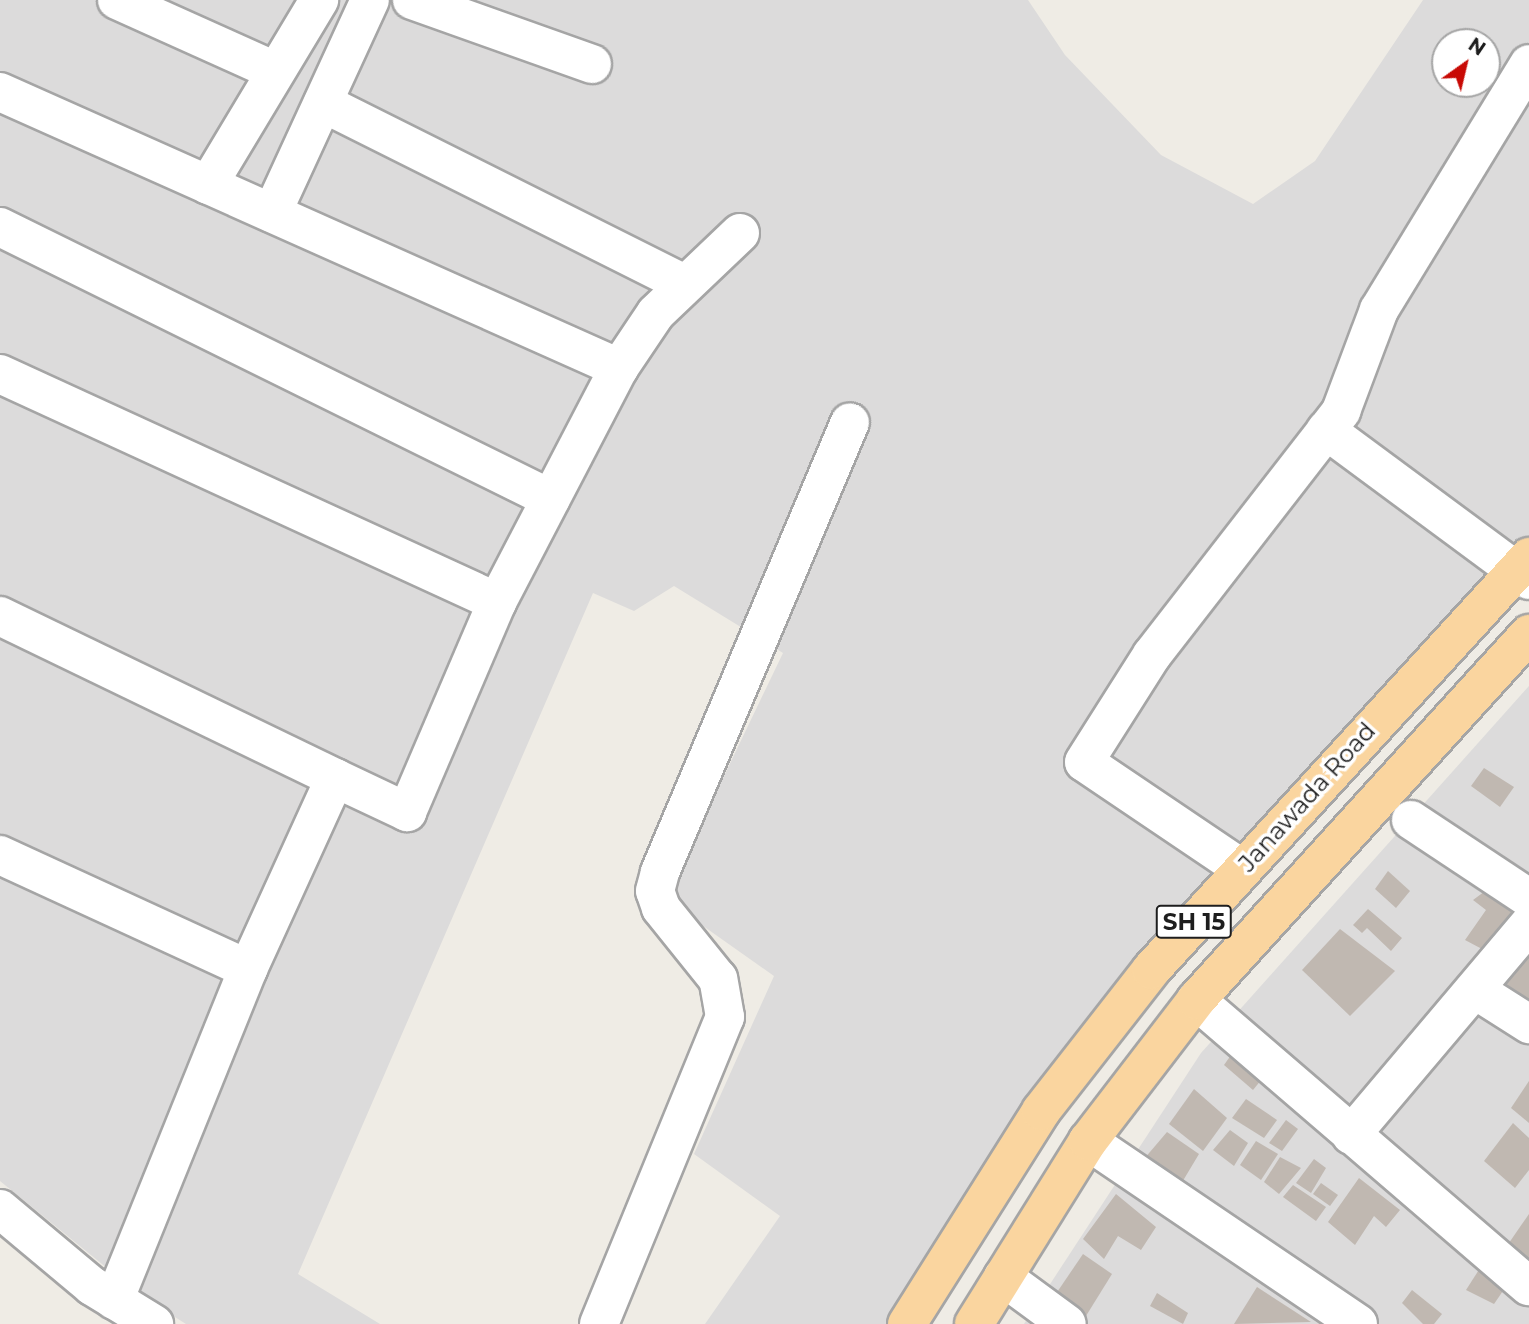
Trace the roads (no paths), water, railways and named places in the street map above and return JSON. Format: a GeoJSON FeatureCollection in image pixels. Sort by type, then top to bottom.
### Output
{"type":"FeatureCollection","features":[{"type":"Feature","properties":{"kind":"main road","name":"Janawada Road"},"geometry":{"type":"LineString","coordinates":[[907,1324],[1041,1111],[1151,970],[1241,868],[1525,569]]}},
{"type":"Feature","properties":{"kind":"main road","name":"SH 15"},"geometry":{"type":"LineString","coordinates":[[974,1324],[1088,1141],[1196,1000],[1529,634]]}},
{"type":"Feature","properties":{"kind":"street"},"geometry":{"type":"LineString","coordinates":[[117,0],[273,70]]}},
{"type":"Feature","properties":{"kind":"street"},"geometry":{"type":"LineString","coordinates":[[208,185],[273,70],[319,0]]}},
{"type":"Feature","properties":{"kind":"street"},"geometry":{"type":"LineString","coordinates":[[272,213],[370,0]]}},
{"type":"Feature","properties":{"kind":"street"},"geometry":{"type":"LineString","coordinates":[[412,0],[592,64]]}},
{"type":"Feature","properties":{"kind":"street"},"geometry":{"type":"LineString","coordinates":[[1241,868],[1084,762],[1152,655],[1341,411],[1379,310],[1529,64]]}},
{"type":"Feature","properties":{"kind":"street"},"geometry":{"type":"LineString","coordinates":[[0,92],[619,368]]}},
{"type":"Feature","properties":{"kind":"street"},"geometry":{"type":"LineString","coordinates":[[323,103],[682,283]]}},
{"type":"Feature","properties":{"kind":"street"},"geometry":{"type":"LineString","coordinates":[[0,227],[551,499]]}},
{"type":"Feature","properties":{"kind":"street"},"geometry":{"type":"LineString","coordinates":[[0,617],[407,812],[497,603],[619,368],[682,283],[740,233]]}},
{"type":"Feature","properties":{"kind":"street"},"geometry":{"type":"LineString","coordinates":[[0,374],[497,603]]}},
{"type":"Feature","properties":{"kind":"street"},"geometry":{"type":"LineString","coordinates":[[599,1324],[724,1017],[718,979],[661,908],[655,891],[660,872],[850,422]]}},
{"type":"Feature","properties":{"kind":"street"},"geometry":{"type":"LineString","coordinates":[[1326,430],[1525,569]]}},
{"type":"Feature","properties":{"kind":"street"},"geometry":{"type":"LineString","coordinates":[[114,1300],[248,969],[335,778]]}},
{"type":"Feature","properties":{"kind":"street"},"geometry":{"type":"LineString","coordinates":[[1411,820],[1529,898]]}},
{"type":"Feature","properties":{"kind":"street"},"geometry":{"type":"LineString","coordinates":[[0,855],[248,969]]}},
{"type":"Feature","properties":{"kind":"street"},"geometry":{"type":"LineString","coordinates":[[1351,1135],[1477,992],[1529,924]]}},
{"type":"Feature","properties":{"kind":"street"},"geometry":{"type":"LineString","coordinates":[[1477,992],[1529,1024]]}},
{"type":"Feature","properties":{"kind":"street"},"geometry":{"type":"LineString","coordinates":[[1196,1000],[1529,1286]]}},
{"type":"Feature","properties":{"kind":"street"},"geometry":{"type":"LineString","coordinates":[[1088,1141],[1358,1324]]}},
{"type":"Feature","properties":{"kind":"street"},"geometry":{"type":"LineString","coordinates":[[0,1209],[114,1300],[154,1324]]}},
{"type":"Feature","properties":{"kind":"street"},"geometry":{"type":"LineString","coordinates":[[1003,1277],[1067,1324]]}}]}
